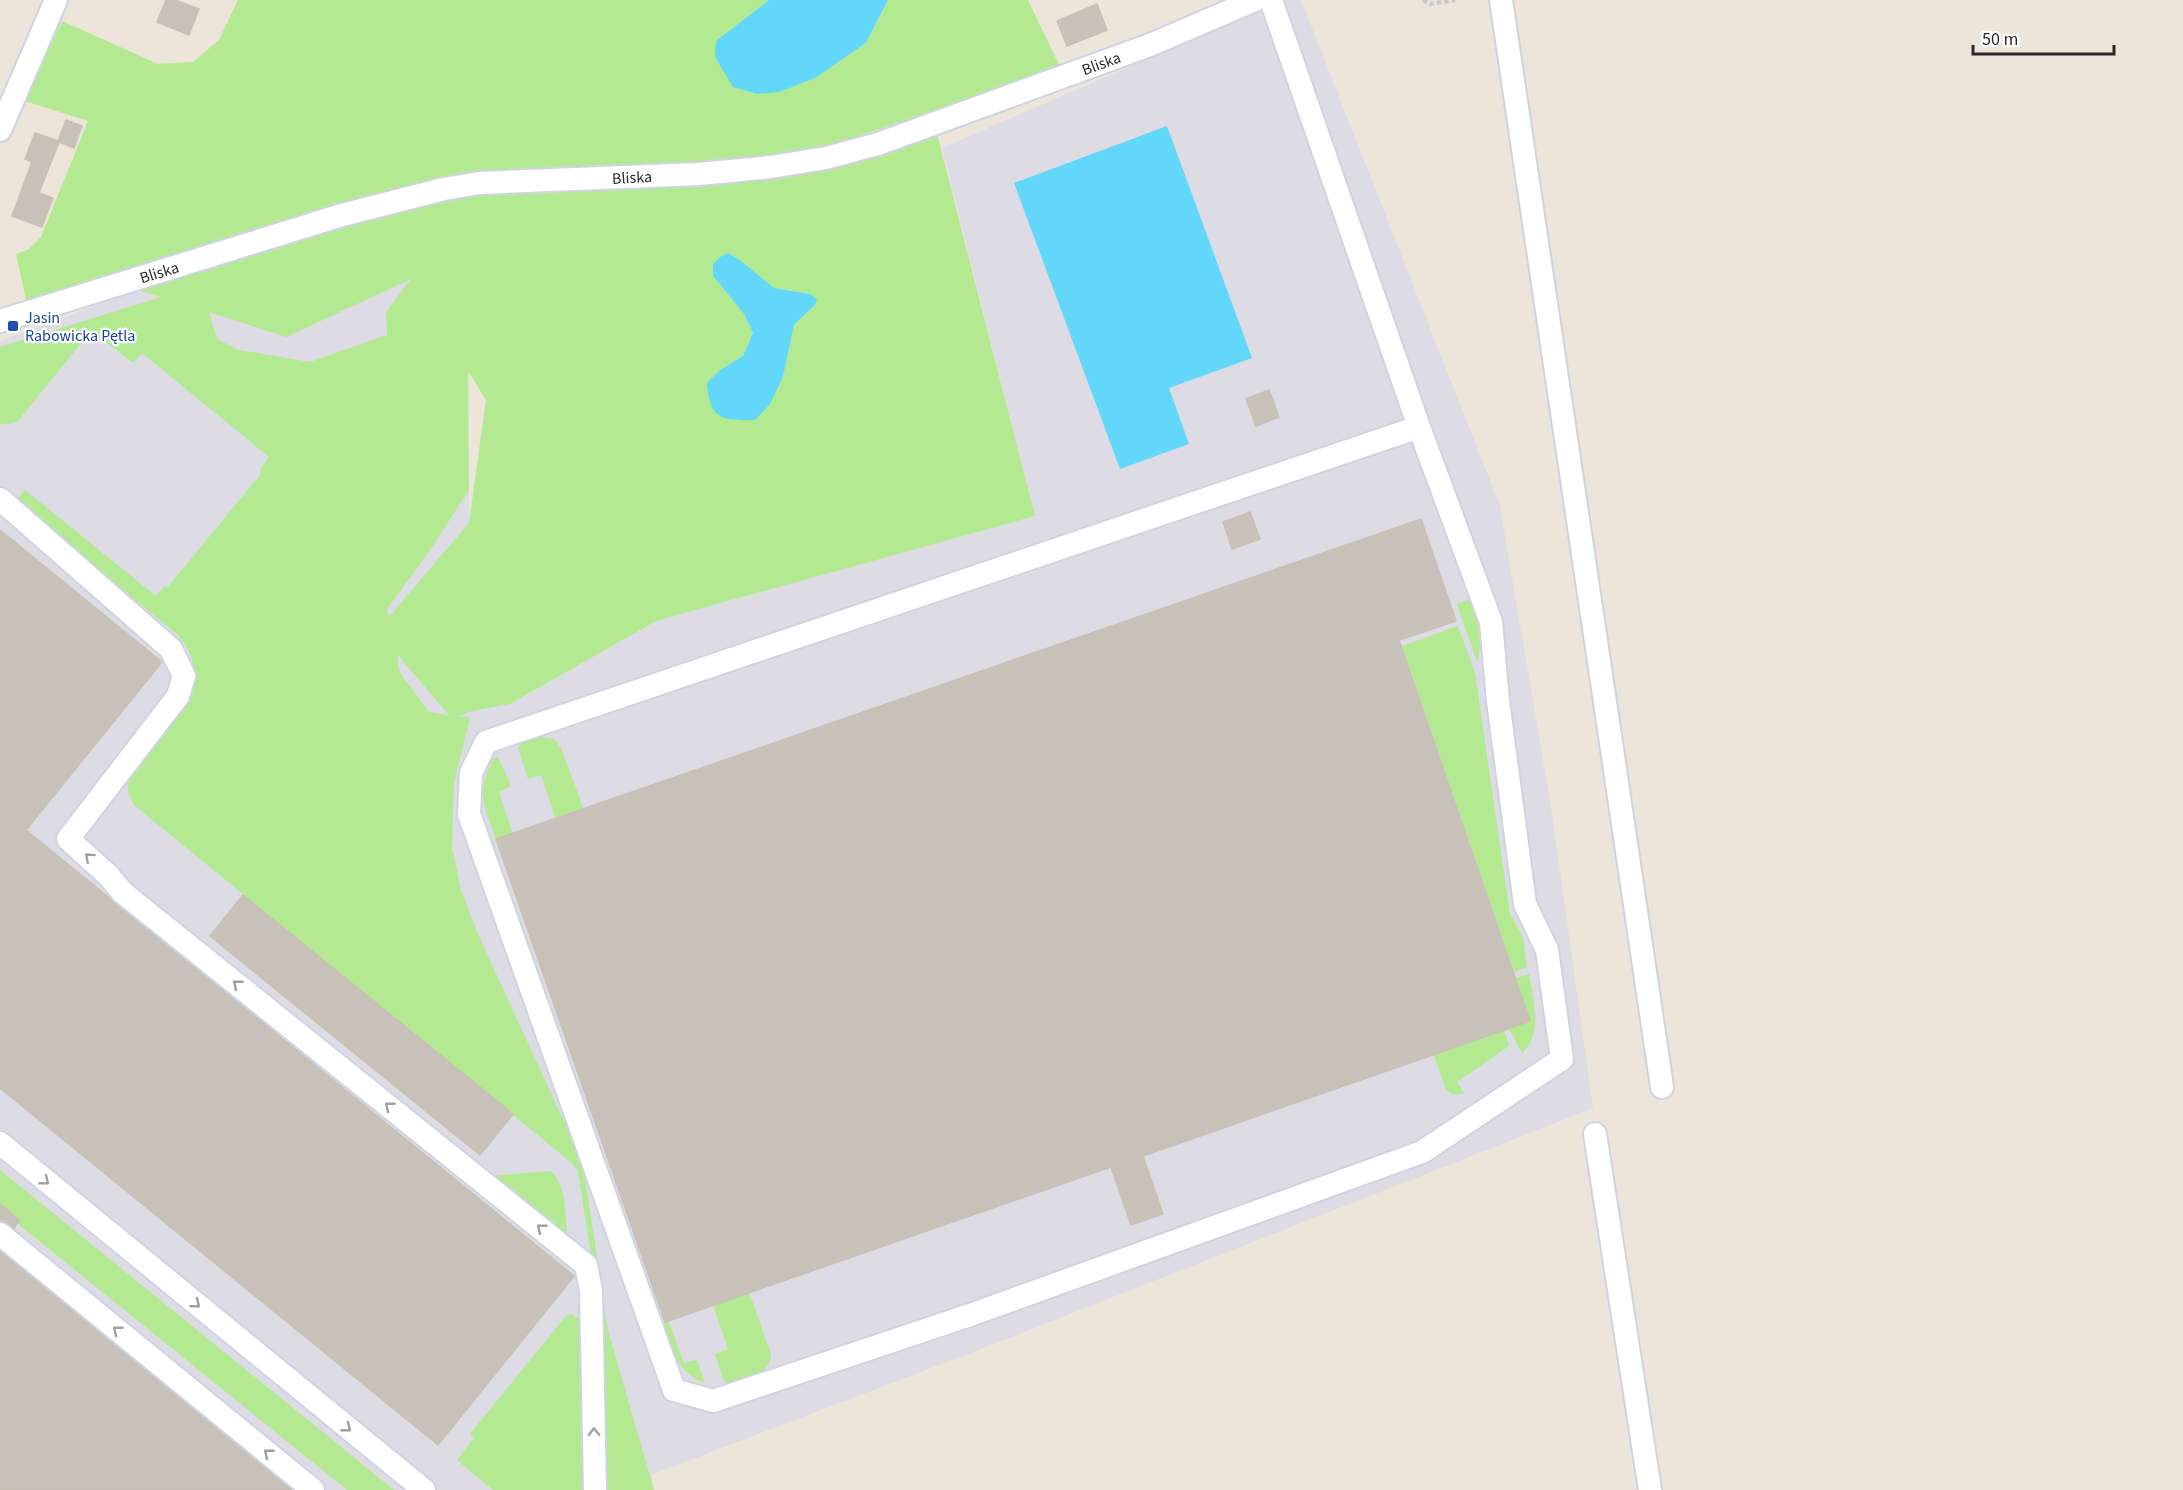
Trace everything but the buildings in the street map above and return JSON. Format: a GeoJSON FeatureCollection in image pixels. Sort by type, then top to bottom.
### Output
{"type":"FeatureCollection","features":[{"type":"Feature","properties":{"kind":"street","name":"Bliska"},"geometry":{"type":"LineString","coordinates":[[0,321],[342,215],[444,189],[479,183],[699,174],[771,167],[826,158],[878,144],[1150,45],[1255,0]]}},
{"type":"Feature","properties":{"kind":"street"},"geometry":{"type":"LineString","coordinates":[[1271,0],[1419,427],[1491,622],[1498,701],[1525,904],[1547,950],[1563,1059],[1422,1152],[973,1314],[713,1401],[674,1390],[469,814],[471,773],[486,742],[1419,427]]}},
{"type":"Feature","properties":{"kind":"street"},"geometry":{"type":"LineString","coordinates":[[1501,0],[1662,1087]]}},
{"type":"Feature","properties":{"kind":"street"},"geometry":{"type":"LineString","coordinates":[[0,130],[58,4]]}},
{"type":"Feature","properties":{"kind":"street"},"geometry":{"type":"LineString","coordinates":[[0,500],[171,649],[184,675],[178,696],[68,839],[109,876],[122,892],[586,1265],[591,1290],[595,1490]]}},
{"type":"Feature","properties":{"kind":"street"},"geometry":{"type":"LineString","coordinates":[[1595,1134],[1650,1490]]}},
{"type":"Feature","properties":{"kind":"street"},"geometry":{"type":"LineString","coordinates":[[0,1143],[424,1490]]}},
{"type":"Feature","properties":{"kind":"street"},"geometry":{"type":"LineString","coordinates":[[0,1234],[313,1490]]}},
{"type":"Feature","properties":{"kind":"path"},"geometry":{"type":"LineString","coordinates":[[1423,0],[1430,4],[1455,0]]}},
{"type":"Feature","properties":{"kind":"shaded area"},"geometry":{"type":"Polygon","coordinates":[[[1284,0],[1301,0],[1500,506],[1552,814],[1593,1108],[986,1347],[651,1475],[654,1490],[0,1490],[0,341],[179,275],[465,267],[472,710],[510,704],[656,621],[1035,516],[942,148],[1284,0]]]}},
{"type":"Feature","properties":{"kind":"green space"},"geometry":{"type":"Polygon","coordinates":[[[238,0],[769,0],[716,41],[815,78],[866,43],[888,0],[1028,0],[1061,69],[814,151],[581,189],[790,176],[893,152],[937,134],[1035,516],[656,621],[510,704],[472,711],[459,716],[470,718],[454,783],[452,847],[461,890],[477,932],[578,1152],[586,1184],[608,1330],[654,1490],[604,1490],[603,1330],[578,1172],[573,1164],[134,805],[128,792],[129,776],[194,681],[191,656],[178,635],[36,519],[18,499],[25,490],[156,596],[165,586],[167,588],[260,475],[261,468],[269,457],[142,353],[133,363],[96,337],[82,342],[18,421],[0,424],[0,347],[161,297],[137,290],[119,280],[26,300],[16,254],[29,249],[41,237],[88,121],[25,101],[62,21],[158,64],[193,62],[219,40],[238,0]],[[728,253],[713,276],[744,314],[753,333],[743,356],[720,370],[783,377],[794,325],[815,305],[810,294],[774,288],[728,253]],[[411,279],[286,337],[209,312],[217,339],[239,350],[310,362],[387,335],[386,312],[411,279]],[[468,371],[469,490],[428,553],[387,609],[389,617],[469,523],[486,400],[468,371]],[[397,654],[400,673],[429,712],[448,715],[397,654]]]}},
{"type":"Feature","properties":{"kind":"green space"},"geometry":{"type":"Polygon","coordinates":[[[1469,599],[1479,630],[1480,645],[1477,662],[1457,604],[1469,599]]]}},
{"type":"Feature","properties":{"kind":"green space"},"geometry":{"type":"Polygon","coordinates":[[[1458,626],[1475,673],[1510,914],[1523,937],[1527,967],[1514,972],[1402,646],[1458,626]]]}},
{"type":"Feature","properties":{"kind":"green space"},"geometry":{"type":"Polygon","coordinates":[[[541,737],[554,739],[561,748],[584,810],[556,819],[541,775],[528,779],[518,748],[521,743],[541,737]]]}},
{"type":"Feature","properties":{"kind":"green space"},"geometry":{"type":"Polygon","coordinates":[[[498,757],[511,786],[499,792],[513,834],[496,839],[485,808],[483,790],[488,770],[494,758],[498,757]]]}},
{"type":"Feature","properties":{"kind":"green space"},"geometry":{"type":"Polygon","coordinates":[[[1529,974],[1535,1026],[1529,1045],[1522,1053],[1509,1029],[1530,1021],[1516,978],[1529,974]]]}},
{"type":"Feature","properties":{"kind":"green space"},"geometry":{"type":"Polygon","coordinates":[[[1504,1030],[1509,1046],[1457,1082],[1465,1094],[1452,1094],[1446,1090],[1434,1055],[1504,1030]]]}},
{"type":"Feature","properties":{"kind":"green space"},"geometry":{"type":"Polygon","coordinates":[[[0,1170],[394,1490],[347,1490],[17,1223],[19,1220],[0,1204],[0,1170]]]}},
{"type":"Feature","properties":{"kind":"green space"},"geometry":{"type":"Polygon","coordinates":[[[550,1171],[559,1182],[564,1198],[567,1232],[564,1234],[492,1176],[550,1171]]]}},
{"type":"Feature","properties":{"kind":"green space"},"geometry":{"type":"Polygon","coordinates":[[[749,1292],[771,1354],[770,1361],[767,1367],[756,1376],[728,1384],[723,1379],[715,1354],[728,1349],[713,1305],[749,1292]]]}},
{"type":"Feature","properties":{"kind":"green space"},"geometry":{"type":"Polygon","coordinates":[[[572,1314],[581,1320],[583,1490],[493,1490],[457,1460],[474,1438],[470,1434],[566,1316],[572,1314]]]}},
{"type":"Feature","properties":{"kind":"green space"},"geometry":{"type":"Polygon","coordinates":[[[668,1320],[684,1363],[697,1360],[705,1383],[689,1374],[678,1361],[663,1327],[668,1320]]]}},
{"type":"Feature","properties":{"kind":"water"},"geometry":{"type":"Polygon","coordinates":[[[769,0],[888,0],[866,43],[815,78],[779,92],[757,94],[733,87],[715,57],[716,41],[769,0]]]}},
{"type":"Feature","properties":{"kind":"water"},"geometry":{"type":"Polygon","coordinates":[[[1167,126],[1252,358],[1169,388],[1189,444],[1120,469],[1014,183],[1167,126]]]}},
{"type":"Feature","properties":{"kind":"water"},"geometry":{"type":"Polygon","coordinates":[[[728,253],[774,288],[810,294],[817,299],[815,305],[794,325],[783,377],[770,404],[755,420],[734,420],[719,415],[714,411],[708,395],[707,383],[720,370],[743,356],[753,333],[744,314],[713,276],[713,264],[728,253]]]}},
{"type":"Feature","properties":{"kind":"place","name":"Jasin Rabowicka Pętla"},"geometry":{"type":"Point","coordinates":[13,326]}}]}
